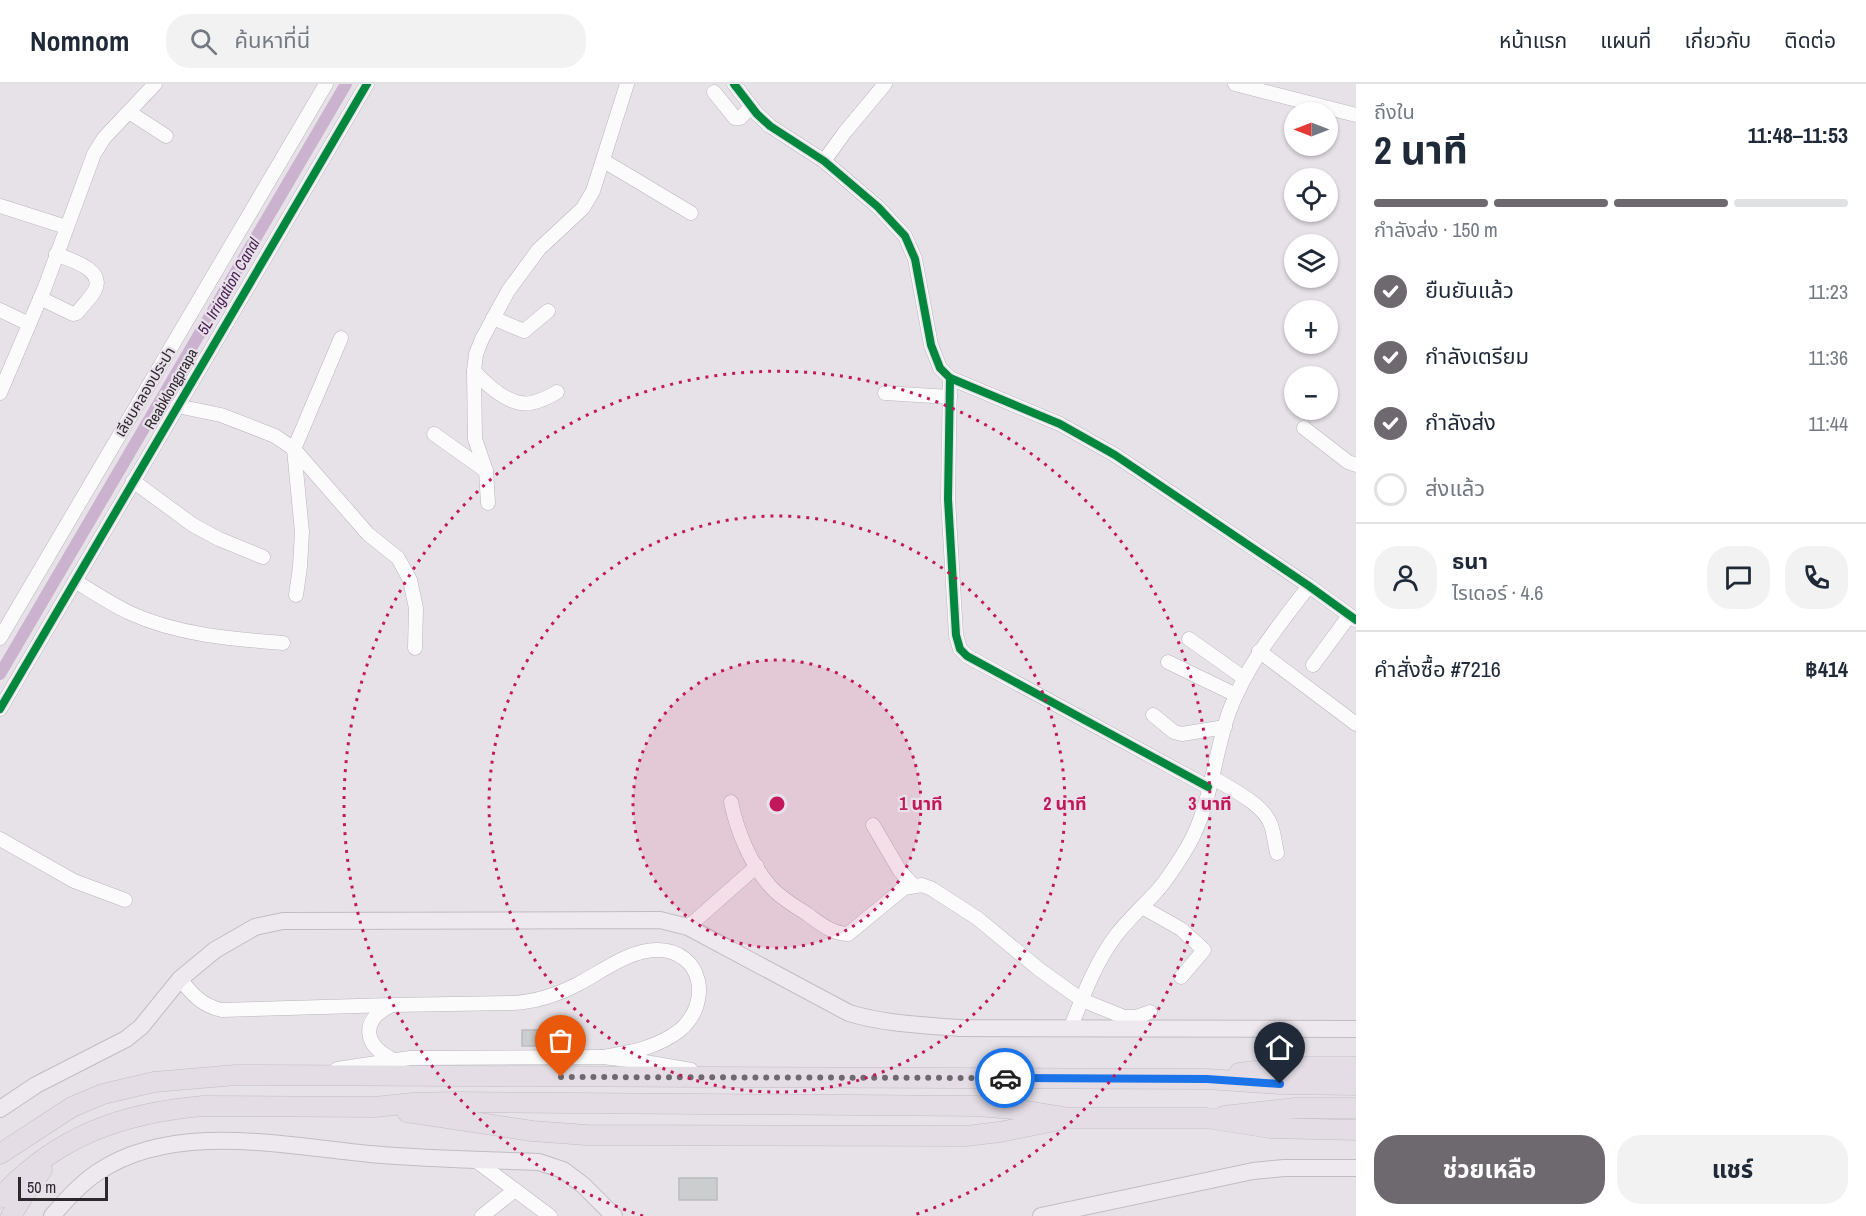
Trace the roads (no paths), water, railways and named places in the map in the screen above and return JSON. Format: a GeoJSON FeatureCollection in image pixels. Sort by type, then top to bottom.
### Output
{"type":"FeatureCollection","features":[{"type":"Feature","properties":{"kind":"highway"},"geometry":{"type":"LineString","coordinates":[[1207,1079],[1278,1068],[1356,1067]]}},
{"type":"Feature","properties":{"kind":"highway"},"geometry":{"type":"LineString","coordinates":[[0,1155],[85,1100],[136,1085],[225,1076],[1207,1079],[1280,1084],[1356,1085]]}},
{"type":"Feature","properties":{"kind":"highway"},"geometry":{"type":"LineString","coordinates":[[0,1198],[32,1168],[80,1136],[126,1118],[175,1108],[234,1105],[375,1107],[452,1102],[956,1105],[1014,1109],[1070,1118],[1207,1118],[1271,1110],[1356,1108]]}},
{"type":"Feature","properties":{"kind":"highway"},"geometry":{"type":"LineString","coordinates":[[375,1107],[524,1130],[586,1135],[966,1136],[1009,1131],[1070,1118]]}},
{"type":"Feature","properties":{"kind":"highway"},"geometry":{"type":"LineString","coordinates":[[1207,1118],[1270,1128],[1356,1130]]}},
{"type":"Feature","properties":{"kind":"highway"},"geometry":{"type":"LineString","coordinates":[[0,1170],[38,1130]]}},
{"type":"Feature","properties":{"kind":"highway"},"geometry":{"type":"LineString","coordinates":[[11,1216],[31,1184],[59,1149]]}},
{"type":"Feature","properties":{"kind":"main road"},"geometry":{"type":"LineString","coordinates":[[0,1109],[36,1085],[126,1039],[141,1027],[180,978],[215,950],[255,927],[283,921],[660,920],[688,927],[849,1013],[873,1021],[959,1028],[1356,1029]]}},
{"type":"Feature","properties":{"kind":"main road"},"geometry":{"type":"LineString","coordinates":[[52,1216],[71,1194],[97,1172],[123,1158],[191,1141],[238,1141],[373,1154],[539,1162],[563,1170],[584,1185],[614,1216]]}},
{"type":"Feature","properties":{"kind":"main road"},"geometry":{"type":"LineString","coordinates":[[1041,1216],[1245,1172],[1284,1168],[1356,1168]]}},
{"type":"Feature","properties":{"kind":"street","name":"เลียบคลองประปา"},"geometry":{"type":"LineString","coordinates":[[0,638],[326,84]]}},
{"type":"Feature","properties":{"kind":"street","name":"Reabklongprapa"},"geometry":{"type":"LineString","coordinates":[[0,709],[367,84]]}},
{"type":"Feature","properties":{"kind":"street"},"geometry":{"type":"LineString","coordinates":[[488,503],[486,471],[475,439],[476,354],[508,291],[524,268],[539,249],[584,207],[593,191],[627,84]]}},
{"type":"Feature","properties":{"kind":"street"},"geometry":{"type":"LineString","coordinates":[[734,84],[751,107],[770,126],[824,161],[878,207],[905,236],[915,259],[931,345],[940,368],[950,378],[1060,424],[1115,455],[1353,618],[1313,665]]}},
{"type":"Feature","properties":{"kind":"street"},"geometry":{"type":"LineString","coordinates":[[824,161],[885,84]]}},
{"type":"Feature","properties":{"kind":"street"},"geometry":{"type":"LineString","coordinates":[[1235,84],[1356,115]]}},
{"type":"Feature","properties":{"kind":"street"},"geometry":{"type":"LineString","coordinates":[[0,393],[40,298],[94,154],[104,138],[152,85]]}},
{"type":"Feature","properties":{"kind":"street"},"geometry":{"type":"LineString","coordinates":[[714,92],[735,118],[740,118],[751,107]]}},
{"type":"Feature","properties":{"kind":"street"},"geometry":{"type":"LineString","coordinates":[[129,112],[166,136]]}},
{"type":"Feature","properties":{"kind":"street"},"geometry":{"type":"LineString","coordinates":[[604,161],[691,213]]}},
{"type":"Feature","properties":{"kind":"street"},"geometry":{"type":"LineString","coordinates":[[0,206],[66,227]]}},
{"type":"Feature","properties":{"kind":"street"},"geometry":{"type":"LineString","coordinates":[[40,298],[73,314],[77,313],[95,289],[97,282],[90,270],[56,254]]}},
{"type":"Feature","properties":{"kind":"street"},"geometry":{"type":"LineString","coordinates":[[0,310],[29,324]]}},
{"type":"Feature","properties":{"kind":"street"},"geometry":{"type":"LineString","coordinates":[[493,318],[524,331],[548,311]]}},
{"type":"Feature","properties":{"kind":"street"},"geometry":{"type":"LineString","coordinates":[[296,595],[302,532],[294,449],[340,338]]}},
{"type":"Feature","properties":{"kind":"street"},"geometry":{"type":"LineString","coordinates":[[474,371],[497,391],[523,404],[542,400],[557,392]]}},
{"type":"Feature","properties":{"kind":"street"},"geometry":{"type":"LineString","coordinates":[[950,378],[948,499],[956,635],[960,650],[967,656],[1249,800],[1265,814],[1270,823],[1277,853]]}},
{"type":"Feature","properties":{"kind":"street"},"geometry":{"type":"LineString","coordinates":[[885,393],[950,397]]}},
{"type":"Feature","properties":{"kind":"street"},"geometry":{"type":"LineString","coordinates":[[177,406],[230,418],[275,436],[294,449],[368,534],[398,558],[410,580],[416,608],[415,648]]}},
{"type":"Feature","properties":{"kind":"street"},"geometry":{"type":"LineString","coordinates":[[1304,428],[1348,462],[1356,465]]}},
{"type":"Feature","properties":{"kind":"street"},"geometry":{"type":"LineString","coordinates":[[434,434],[486,471]]}},
{"type":"Feature","properties":{"kind":"street"},"geometry":{"type":"LineString","coordinates":[[133,481],[193,525],[219,539],[263,557]]}},
{"type":"Feature","properties":{"kind":"street"},"geometry":{"type":"LineString","coordinates":[[75,581],[132,614],[156,622],[190,632],[241,640],[283,643]]}},
{"type":"Feature","properties":{"kind":"street"},"geometry":{"type":"LineString","coordinates":[[1071,1027],[1093,975],[1110,944],[1159,889],[1188,846],[1200,822],[1225,727],[1236,695],[1260,651],[1309,586]]}},
{"type":"Feature","properties":{"kind":"street"},"geometry":{"type":"LineString","coordinates":[[1189,639],[1244,678]]}},
{"type":"Feature","properties":{"kind":"street"},"geometry":{"type":"LineString","coordinates":[[1260,651],[1356,724]]}},
{"type":"Feature","properties":{"kind":"street"},"geometry":{"type":"LineString","coordinates":[[1168,662],[1236,695]]}},
{"type":"Feature","properties":{"kind":"street"},"geometry":{"type":"LineString","coordinates":[[1153,715],[1174,732],[1182,734],[1225,727]]}},
{"type":"Feature","properties":{"kind":"street"},"geometry":{"type":"LineString","coordinates":[[731,802],[743,843],[769,885],[831,931],[849,934],[904,888],[922,885],[977,918],[1040,970],[1082,1000],[1124,1017],[1136,1017],[1150,1012]]}},
{"type":"Feature","properties":{"kind":"street"},"geometry":{"type":"LineString","coordinates":[[873,825],[900,871],[914,886]]}},
{"type":"Feature","properties":{"kind":"street"},"geometry":{"type":"LineString","coordinates":[[0,839],[74,880],[125,900]]}},
{"type":"Feature","properties":{"kind":"street"},"geometry":{"type":"LineString","coordinates":[[688,927],[757,867]]}},
{"type":"Feature","properties":{"kind":"street"},"geometry":{"type":"LineString","coordinates":[[1142,907],[1181,929],[1204,950],[1181,976]]}},
{"type":"Feature","properties":{"kind":"street"},"geometry":{"type":"LineString","coordinates":[[180,978],[199,1000],[222,1010],[526,1002],[561,991],[619,962],[648,951],[666,951],[685,960],[692,967],[700,986],[698,1004],[688,1022],[656,1045],[603,1057]]}},
{"type":"Feature","properties":{"kind":"street"},"geometry":{"type":"LineString","coordinates":[[392,1005],[375,1016],[369,1030],[372,1044],[378,1051],[392,1059]]}},
{"type":"Feature","properties":{"kind":"street"},"geometry":{"type":"LineString","coordinates":[[300,1076],[392,1059],[603,1057],[728,1077]]}},
{"type":"Feature","properties":{"kind":"street"},"geometry":{"type":"LineString","coordinates":[[475,1160],[550,1216]]}},
{"type":"Feature","properties":{"kind":"street"},"geometry":{"type":"LineString","coordinates":[[482,1216],[515,1190]]}},
{"type":"Feature","properties":{"kind":"waterway","name":"5L Irrigation Canal"},"geometry":{"type":"LineString","coordinates":[[0,674],[346,84]]}}]}
